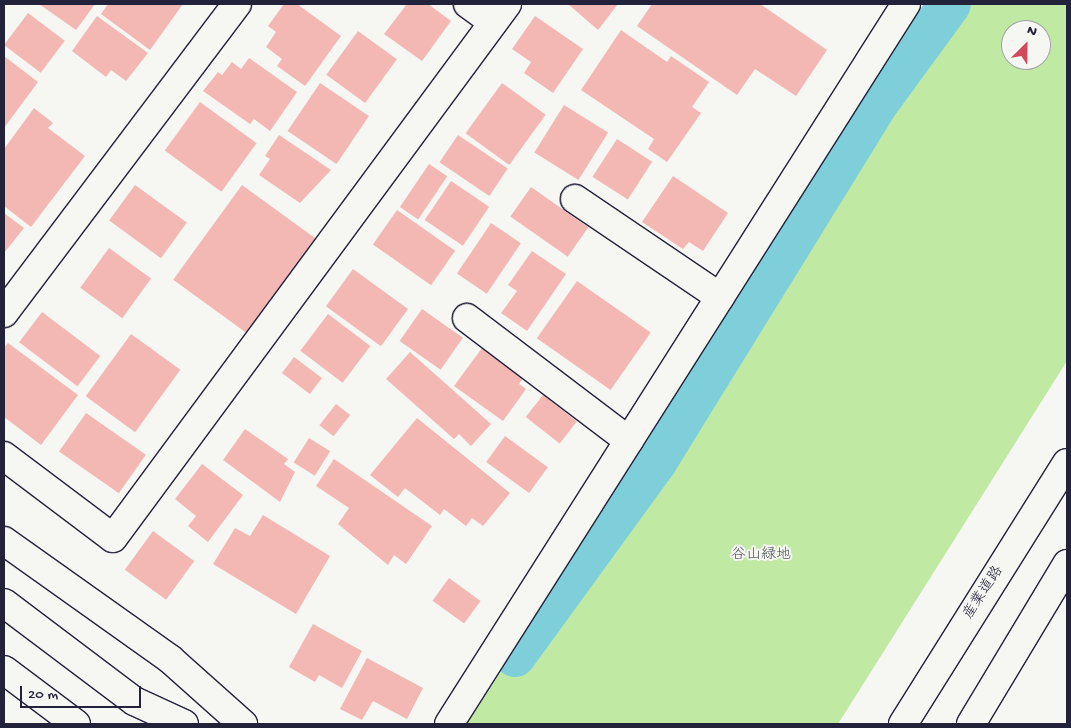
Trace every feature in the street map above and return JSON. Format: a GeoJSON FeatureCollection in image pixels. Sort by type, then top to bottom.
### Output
{"type":"FeatureCollection","features":[{"type":"Feature","properties":{"kind":"street"},"geometry":{"type":"LineString","coordinates":[[4,313],[237,4]]}},
{"type":"Feature","properties":{"kind":"street"},"geometry":{"type":"LineString","coordinates":[[4,456],[113,538],[500,13],[468,4]]}},
{"type":"Feature","properties":{"kind":"street"},"geometry":{"type":"LineString","coordinates":[[449,724],[906,4]]}},
{"type":"Feature","properties":{"kind":"street"},"geometry":{"type":"LineString","coordinates":[[575,199],[720,297]]}},
{"type":"Feature","properties":{"kind":"street"},"geometry":{"type":"LineString","coordinates":[[467,318],[629,441]]}},
{"type":"Feature","properties":{"kind":"street","name":"産業道路"},"geometry":{"type":"LineString","coordinates":[[903,724],[1067,463]]}},
{"type":"Feature","properties":{"kind":"street"},"geometry":{"type":"LineString","coordinates":[[4,541],[170,659],[243,724]]}},
{"type":"Feature","properties":{"kind":"street"},"geometry":{"type":"LineString","coordinates":[[971,724],[1067,564]]}},
{"type":"Feature","properties":{"kind":"street"},"geometry":{"type":"LineString","coordinates":[[4,603],[134,701],[184,724]]}},
{"type":"Feature","properties":{"kind":"street"},"geometry":{"type":"LineString","coordinates":[[4,670],[76,724]]}},
{"type":"Feature","properties":{"kind":"green space","name":"谷山緑地"},"geometry":{"type":"Polygon","coordinates":[[[933,4],[1067,4],[1067,361],[838,724],[467,724],[933,4]]]}},
{"type":"Feature","properties":{"kind":"building"},"geometry":{"type":"Polygon","coordinates":[[[39,4],[95,4],[76,30],[39,4]]]}},
{"type":"Feature","properties":{"kind":"building"},"geometry":{"type":"Polygon","coordinates":[[[108,4],[183,4],[150,50],[101,14],[108,4]]]}},
{"type":"Feature","properties":{"kind":"building"},"geometry":{"type":"Polygon","coordinates":[[[284,4],[297,4],[341,36],[305,86],[277,66],[282,59],[266,47],[276,32],[268,26],[284,4]]]}},
{"type":"Feature","properties":{"kind":"building"},"geometry":{"type":"Polygon","coordinates":[[[407,4],[428,4],[451,21],[422,61],[384,34],[407,4]]]}},
{"type":"Feature","properties":{"kind":"building"},"geometry":{"type":"Polygon","coordinates":[[[568,4],[618,4],[598,30],[568,4]]]}},
{"type":"Feature","properties":{"kind":"building"},"geometry":{"type":"Polygon","coordinates":[[[652,4],[760,4],[827,50],[796,96],[755,69],[737,95],[637,26],[652,4]]]}},
{"type":"Feature","properties":{"kind":"building"},"geometry":{"type":"Polygon","coordinates":[[[28,13],[65,41],[41,73],[4,45],[28,13]]]}},
{"type":"Feature","properties":{"kind":"building"},"geometry":{"type":"Polygon","coordinates":[[[97,16],[148,53],[126,81],[111,70],[106,77],[72,51],[97,16]]]}},
{"type":"Feature","properties":{"kind":"building"},"geometry":{"type":"Polygon","coordinates":[[[535,16],[583,49],[553,93],[524,73],[531,62],[512,49],[535,16]]]}},
{"type":"Feature","properties":{"kind":"building"},"geometry":{"type":"Polygon","coordinates":[[[621,30],[667,62],[671,56],[709,82],[692,107],[701,113],[667,162],[648,149],[654,139],[581,90],[621,30]]]}},
{"type":"Feature","properties":{"kind":"building"},"geometry":{"type":"Polygon","coordinates":[[[358,31],[397,59],[365,103],[326,75],[358,31]]]}},
{"type":"Feature","properties":{"kind":"building"},"geometry":{"type":"Polygon","coordinates":[[[4,56],[38,82],[4,128],[4,56]]]}},
{"type":"Feature","properties":{"kind":"building"},"geometry":{"type":"Polygon","coordinates":[[[249,58],[297,92],[270,131],[254,119],[250,124],[203,91],[218,72],[222,75],[232,62],[241,69],[249,58]]]}},
{"type":"Feature","properties":{"kind":"building"},"geometry":{"type":"Polygon","coordinates":[[[320,83],[369,116],[336,164],[288,131],[320,83]]]}},
{"type":"Feature","properties":{"kind":"building"},"geometry":{"type":"Polygon","coordinates":[[[502,83],[546,115],[509,165],[466,133],[502,83]]]}},
{"type":"Feature","properties":{"kind":"building"},"geometry":{"type":"Polygon","coordinates":[[[200,102],[257,143],[221,192],[165,151],[200,102]]]}},
{"type":"Feature","properties":{"kind":"building"},"geometry":{"type":"Polygon","coordinates":[[[564,105],[608,133],[578,180],[534,152],[564,105]]]}},
{"type":"Feature","properties":{"kind":"building"},"geometry":{"type":"Polygon","coordinates":[[[34,108],[53,123],[48,128],[85,156],[31,227],[4,206],[4,149],[34,108]]]}},
{"type":"Feature","properties":{"kind":"building"},"geometry":{"type":"Polygon","coordinates":[[[279,135],[331,170],[300,203],[259,175],[270,159],[265,156],[279,135]]]}},
{"type":"Feature","properties":{"kind":"building"},"geometry":{"type":"Polygon","coordinates":[[[458,135],[508,169],[489,196],[440,162],[458,135]]]}},
{"type":"Feature","properties":{"kind":"building"},"geometry":{"type":"Polygon","coordinates":[[[617,139],[652,162],[628,200],[592,177],[617,139]]]}},
{"type":"Feature","properties":{"kind":"building"},"geometry":{"type":"Polygon","coordinates":[[[429,164],[447,176],[418,219],[400,207],[429,164]]]}},
{"type":"Feature","properties":{"kind":"building"},"geometry":{"type":"Polygon","coordinates":[[[673,176],[728,213],[703,251],[689,242],[683,249],[642,222],[673,176]]]}},
{"type":"Feature","properties":{"kind":"building"},"geometry":{"type":"Polygon","coordinates":[[[451,181],[489,207],[463,246],[425,220],[451,181]]]}},
{"type":"Feature","properties":{"kind":"building"},"geometry":{"type":"Polygon","coordinates":[[[135,185],[187,223],[161,258],[109,221],[135,185]]]}},
{"type":"Feature","properties":{"kind":"building"},"geometry":{"type":"Polygon","coordinates":[[[242,185],[316,238],[247,333],[173,280],[242,185]]]}},
{"type":"Feature","properties":{"kind":"building"},"geometry":{"type":"Polygon","coordinates":[[[531,187],[588,227],[568,257],[510,216],[531,187]]]}},
{"type":"Feature","properties":{"kind":"building"},"geometry":{"type":"Polygon","coordinates":[[[397,210],[455,251],[431,285],[373,244],[397,210]]]}},
{"type":"Feature","properties":{"kind":"building"},"geometry":{"type":"Polygon","coordinates":[[[4,213],[24,228],[4,253],[4,213]]]}},
{"type":"Feature","properties":{"kind":"building"},"geometry":{"type":"Polygon","coordinates":[[[491,223],[521,243],[487,294],[457,274],[491,223]]]}},
{"type":"Feature","properties":{"kind":"building"},"geometry":{"type":"Polygon","coordinates":[[[109,248],[151,279],[122,318],[80,288],[109,248]]]}},
{"type":"Feature","properties":{"kind":"building"},"geometry":{"type":"Polygon","coordinates":[[[532,251],[566,274],[527,331],[501,313],[517,291],[508,285],[532,251]]]}},
{"type":"Feature","properties":{"kind":"building"},"geometry":{"type":"Polygon","coordinates":[[[353,269],[408,309],[381,346],[326,306],[353,269]]]}},
{"type":"Feature","properties":{"kind":"building"},"geometry":{"type":"Polygon","coordinates":[[[577,281],[651,333],[611,390],[537,338],[577,281]]]}},
{"type":"Feature","properties":{"kind":"building"},"geometry":{"type":"Polygon","coordinates":[[[422,309],[463,338],[441,370],[400,341],[422,309]]]}},
{"type":"Feature","properties":{"kind":"building"},"geometry":{"type":"Polygon","coordinates":[[[42,312],[100,356],[77,386],[19,342],[42,312]]]}},
{"type":"Feature","properties":{"kind":"building"},"geometry":{"type":"Polygon","coordinates":[[[328,314],[370,346],[343,383],[300,351],[328,314]]]}},
{"type":"Feature","properties":{"kind":"building"},"geometry":{"type":"Polygon","coordinates":[[[131,334],[180,370],[135,432],[86,396],[131,334]]]}},
{"type":"Feature","properties":{"kind":"building"},"geometry":{"type":"Polygon","coordinates":[[[8,343],[78,395],[41,445],[4,417],[4,348],[8,343]]]}},
{"type":"Feature","properties":{"kind":"building"},"geometry":{"type":"Polygon","coordinates":[[[482,348],[523,378],[519,384],[526,389],[503,421],[454,386],[482,348]]]}},
{"type":"Feature","properties":{"kind":"building"},"geometry":{"type":"Polygon","coordinates":[[[410,352],[491,424],[471,446],[459,434],[454,439],[386,379],[410,352]]]}},
{"type":"Feature","properties":{"kind":"building"},"geometry":{"type":"Polygon","coordinates":[[[294,357],[322,378],[310,394],[282,373],[294,357]]]}},
{"type":"Feature","properties":{"kind":"building"},"geometry":{"type":"Polygon","coordinates":[[[543,395],[577,421],[560,444],[526,417],[543,395]]]}},
{"type":"Feature","properties":{"kind":"building"},"geometry":{"type":"Polygon","coordinates":[[[336,404],[350,415],[334,436],[319,425],[336,404]]]}},
{"type":"Feature","properties":{"kind":"building"},"geometry":{"type":"Polygon","coordinates":[[[86,413],[146,455],[119,493],[59,452],[86,413]]]}},
{"type":"Feature","properties":{"kind":"building"},"geometry":{"type":"Polygon","coordinates":[[[417,418],[510,493],[483,526],[472,518],[466,526],[444,509],[440,515],[405,488],[398,497],[370,475],[417,418]]]}},
{"type":"Feature","properties":{"kind":"building"},"geometry":{"type":"Polygon","coordinates":[[[245,429],[288,459],[284,464],[295,472],[280,502],[223,460],[245,429]]]}},
{"type":"Feature","properties":{"kind":"building"},"geometry":{"type":"Polygon","coordinates":[[[505,436],[548,467],[529,493],[486,462],[505,436]]]}},
{"type":"Feature","properties":{"kind":"building"},"geometry":{"type":"Polygon","coordinates":[[[309,438],[330,451],[315,476],[294,463],[309,438]]]}},
{"type":"Feature","properties":{"kind":"building"},"geometry":{"type":"Polygon","coordinates":[[[334,459],[432,526],[406,564],[394,555],[388,565],[338,524],[349,508],[316,486],[334,459]]]}},
{"type":"Feature","properties":{"kind":"building"},"geometry":{"type":"Polygon","coordinates":[[[202,464],[243,495],[208,542],[188,526],[196,516],[175,499],[202,464]]]}},
{"type":"Feature","properties":{"kind":"building"},"geometry":{"type":"Polygon","coordinates":[[[263,515],[330,556],[296,614],[213,564],[235,528],[250,536],[263,515]]]}},
{"type":"Feature","properties":{"kind":"building"},"geometry":{"type":"Polygon","coordinates":[[[153,531],[194,561],[166,600],[125,570],[153,531]]]}},
{"type":"Feature","properties":{"kind":"building"},"geometry":{"type":"Polygon","coordinates":[[[449,578],[481,601],[464,624],[433,601],[449,578]]]}},
{"type":"Feature","properties":{"kind":"building"},"geometry":{"type":"Polygon","coordinates":[[[313,624],[362,651],[342,688],[319,675],[315,682],[289,667],[313,624]]]}},
{"type":"Feature","properties":{"kind":"building"},"geometry":{"type":"Polygon","coordinates":[[[367,658],[423,688],[407,719],[373,701],[362,720],[340,709],[367,658]]]}},
{"type":"Feature","properties":{"kind":"waterway"},"geometry":{"type":"LineString","coordinates":[[515,656],[656,462],[875,107],[950,4]]}}]}
